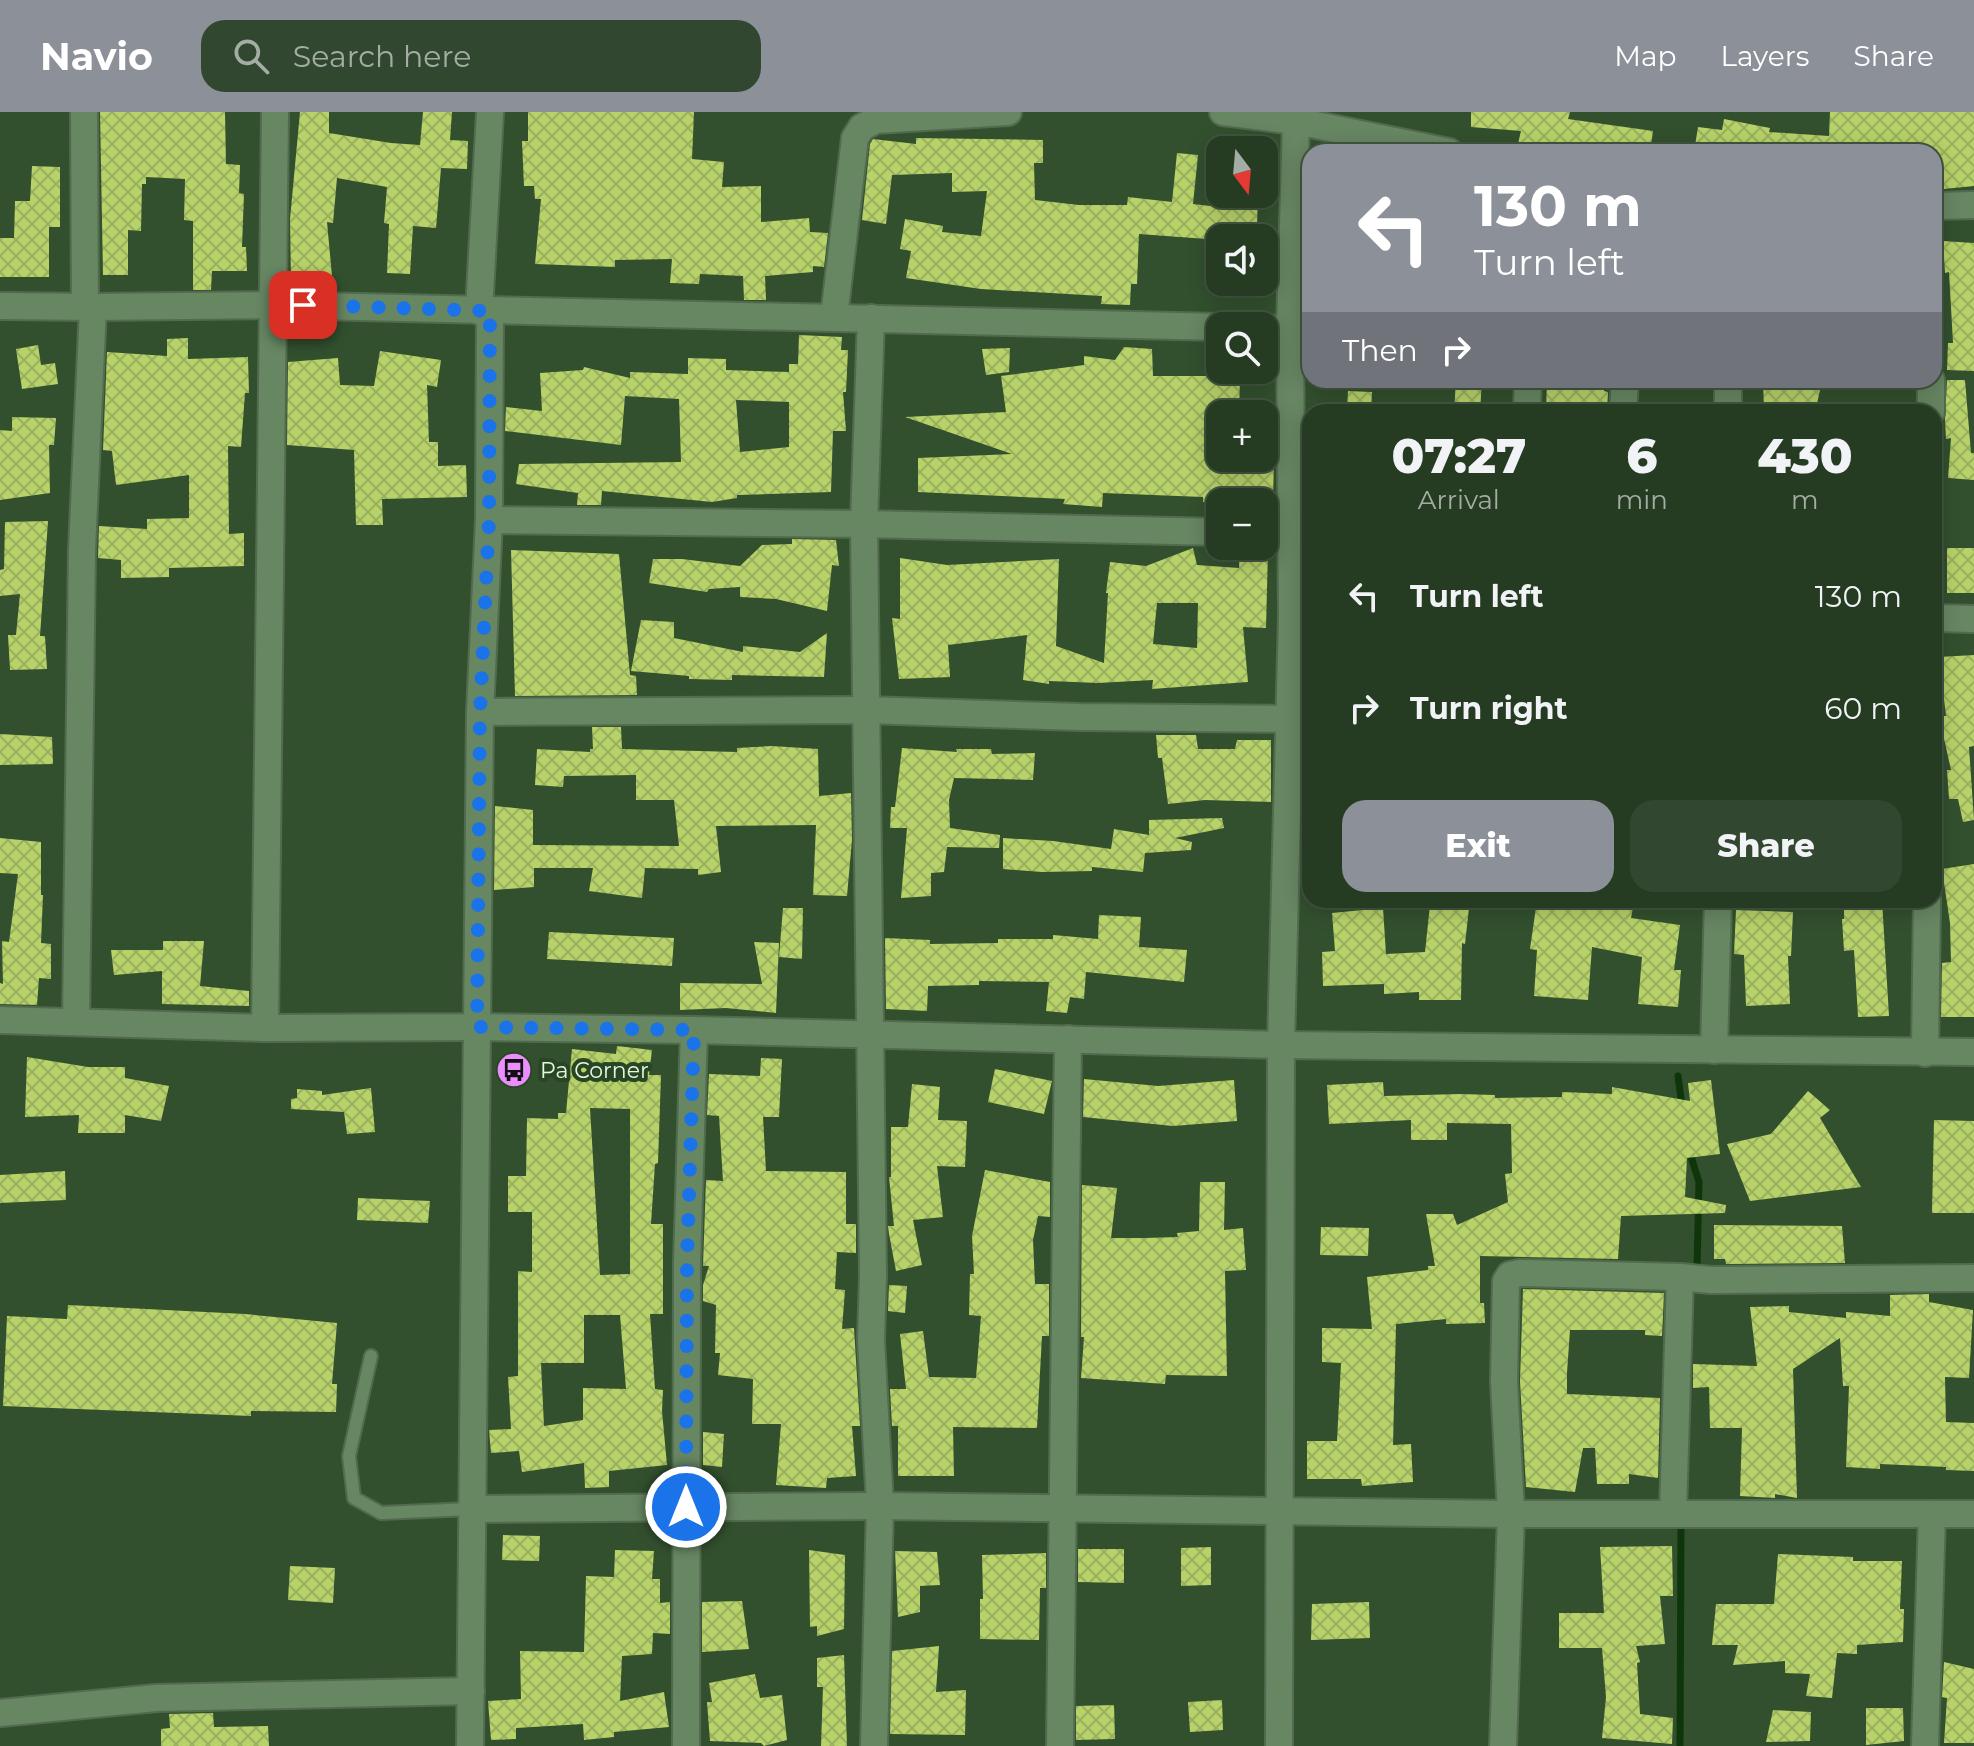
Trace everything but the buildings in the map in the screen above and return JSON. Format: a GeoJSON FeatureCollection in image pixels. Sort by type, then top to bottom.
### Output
{"type":"FeatureCollection","features":[{"type":"Feature","properties":{"kind":"street"},"geometry":{"type":"LineString","coordinates":[[76,1021],[82,550],[89,307],[84,112]]}},
{"type":"Feature","properties":{"kind":"street"},"geometry":{"type":"LineString","coordinates":[[265,1028],[275,112]]}},
{"type":"Feature","properties":{"kind":"street"},"geometry":{"type":"LineString","coordinates":[[470,1746],[480,712],[489,520],[484,311],[490,112]]}},
{"type":"Feature","properties":{"kind":"street"},"geometry":{"type":"LineString","coordinates":[[834,317],[855,138],[862,127],[876,120],[1008,112]]}},
{"type":"Feature","properties":{"kind":"street"},"geometry":{"type":"LineString","coordinates":[[1223,112],[1296,121],[1410,144]]}},
{"type":"Feature","properties":{"kind":"street"},"geometry":{"type":"LineString","coordinates":[[1279,1746],[1281,1045],[1290,719],[1301,616],[1292,534],[1290,329],[1296,121]]}},
{"type":"Feature","properties":{"kind":"street"},"geometry":{"type":"LineString","coordinates":[[1942,206],[1974,205]]}},
{"type":"Feature","properties":{"kind":"street"},"geometry":{"type":"LineString","coordinates":[[0,306],[274,305],[1206,327]]}},
{"type":"Feature","properties":{"kind":"street"},"geometry":{"type":"LineString","coordinates":[[871,318],[864,524],[873,1275],[871,1340],[880,1506],[874,1746]]}},
{"type":"Feature","properties":{"kind":"street"},"geometry":{"type":"LineString","coordinates":[[1278,329],[1290,329]]}},
{"type":"Feature","properties":{"kind":"street"},"geometry":{"type":"LineString","coordinates":[[489,520],[1206,532]]}},
{"type":"Feature","properties":{"kind":"street"},"geometry":{"type":"LineString","coordinates":[[1278,534],[1292,534]]}},
{"type":"Feature","properties":{"kind":"street"},"geometry":{"type":"LineString","coordinates":[[1942,618],[1974,619]]}},
{"type":"Feature","properties":{"kind":"street"},"geometry":{"type":"LineString","coordinates":[[480,712],[867,710],[1080,717],[1290,719]]}},
{"type":"Feature","properties":{"kind":"street"},"geometry":{"type":"LineString","coordinates":[[1714,1050],[1718,908]]}},
{"type":"Feature","properties":{"kind":"street"},"geometry":{"type":"LineString","coordinates":[[1925,1053],[1927,908]]}},
{"type":"Feature","properties":{"kind":"street"},"geometry":{"type":"LineString","coordinates":[[0,1020],[265,1028],[694,1030],[1281,1045],[1974,1052]]}},
{"type":"Feature","properties":{"kind":"street"},"geometry":{"type":"LineString","coordinates":[[686,1746],[687,1264],[694,1030]]}},
{"type":"Feature","properties":{"kind":"street"},"geometry":{"type":"LineString","coordinates":[[1060,1746],[1068,1039]]}},
{"type":"Feature","properties":{"kind":"street"},"geometry":{"type":"LineString","coordinates":[[1503,1746],[1511,1514],[1504,1381],[1506,1281],[1510,1275],[1711,1280],[1974,1278]]}},
{"type":"Feature","properties":{"kind":"street"},"geometry":{"type":"LineString","coordinates":[[1673,1513],[1680,1277]]}},
{"type":"Feature","properties":{"kind":"street"},"geometry":{"type":"LineString","coordinates":[[470,1509],[880,1506],[1511,1514],[1974,1514]]}},
{"type":"Feature","properties":{"kind":"street"},"geometry":{"type":"LineString","coordinates":[[1925,1746],[1932,1514]]}},
{"type":"Feature","properties":{"kind":"street"},"geometry":{"type":"LineString","coordinates":[[0,1713],[156,1698],[471,1691]]}},
{"type":"Feature","properties":{"kind":"lane"},"geometry":{"type":"LineString","coordinates":[[371,1356],[349,1456],[354,1498],[381,1513],[470,1509]]}},
{"type":"Feature","properties":{"kind":"waterway"},"geometry":{"type":"LineString","coordinates":[[1678,1076],[1682,1106]]}},
{"type":"Feature","properties":{"kind":"waterway"},"geometry":{"type":"LineString","coordinates":[[1689,1150],[1699,1182],[1697,1268]]}},
{"type":"Feature","properties":{"kind":"waterway"},"geometry":{"type":"LineString","coordinates":[[1680,1746],[1681,1524]]}},
{"type":"Feature","properties":{"kind":"place","name":"Pa Corner"},"geometry":{"type":"Point","coordinates":[514,1070]}},
{"type":"Feature","properties":{"kind":"route"},"geometry":{"type":"LineString","coordinates":[[303,305],[490,311],[489,520],[480,712],[477,1027],[694,1030],[687,1264],[686,1507]]}}]}
